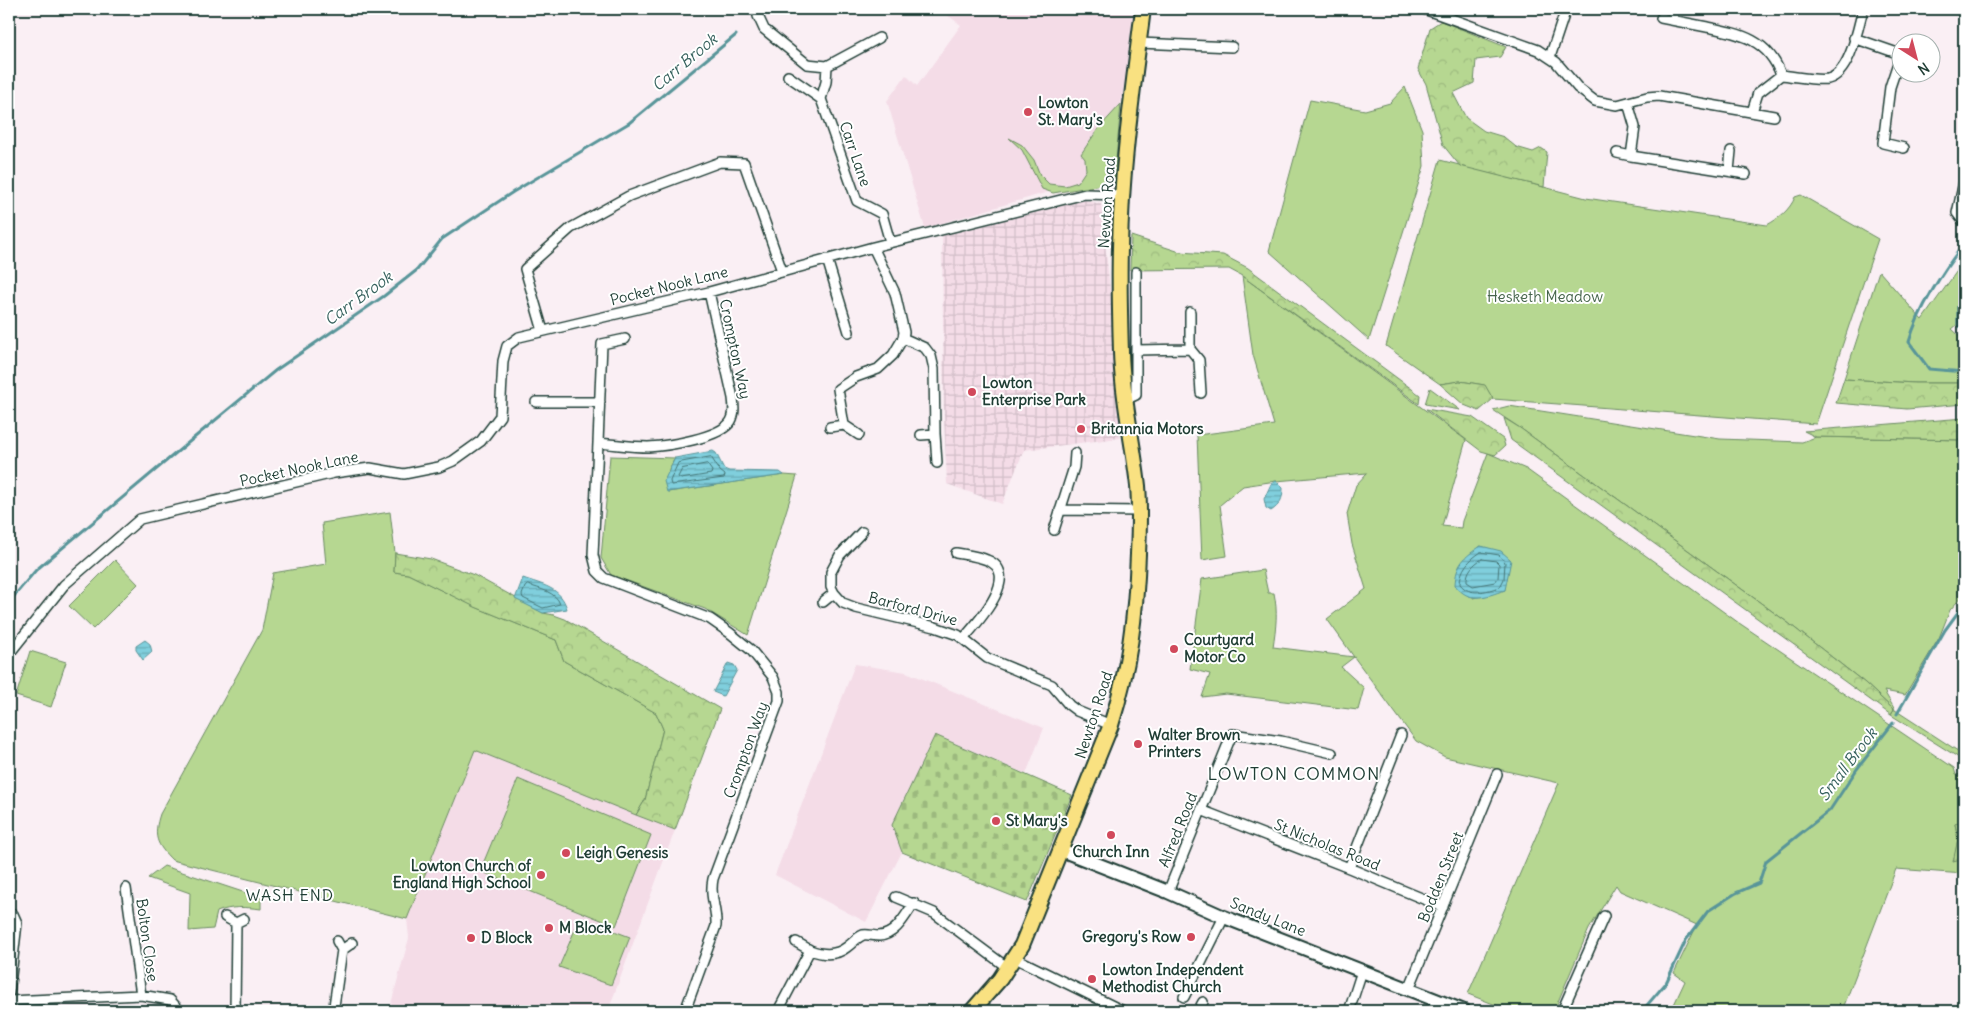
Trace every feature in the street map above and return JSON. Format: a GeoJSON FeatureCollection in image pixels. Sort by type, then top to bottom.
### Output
{"type":"FeatureCollection","features":[{"type":"Feature","properties":{"kind":"main road","name":"Newton Road"},"geometry":{"type":"LineString","coordinates":[[972,1011],[1012,963],[1061,850],[1111,725],[1124,678],[1134,625],[1139,511],[1138,487],[1121,360],[1120,248],[1123,195],[1143,9]]}},
{"type":"Feature","properties":{"kind":"street"},"geometry":{"type":"LineString","coordinates":[[762,9],[758,16],[764,29],[807,64],[827,66],[879,38]]}},
{"type":"Feature","properties":{"kind":"street"},"geometry":{"type":"LineString","coordinates":[[1424,9],[1528,46],[1550,57],[1589,98],[1610,105],[1659,96],[1774,116]]}},
{"type":"Feature","properties":{"kind":"street"},"geometry":{"type":"LineString","coordinates":[[1550,57],[1566,9]]}},
{"type":"Feature","properties":{"kind":"street"},"geometry":{"type":"LineString","coordinates":[[1672,20],[1674,9]]}},
{"type":"Feature","properties":{"kind":"street"},"geometry":{"type":"LineString","coordinates":[[1752,112],[1758,93],[1781,75],[1826,79],[1835,76],[1847,60],[1863,9]]}},
{"type":"Feature","properties":{"kind":"street"},"geometry":{"type":"LineString","coordinates":[[1661,18],[1736,33],[1750,39],[1774,59],[1781,75]]}},
{"type":"Feature","properties":{"kind":"street"},"geometry":{"type":"LineString","coordinates":[[1854,38],[1890,52]]}},
{"type":"Feature","properties":{"kind":"street"},"geometry":{"type":"LineString","coordinates":[[1139,43],[1232,47]]}},
{"type":"Feature","properties":{"kind":"street"},"geometry":{"type":"LineString","coordinates":[[788,76],[821,98],[826,82],[827,66]]}},
{"type":"Feature","properties":{"kind":"street"},"geometry":{"type":"LineString","coordinates":[[1892,82],[1878,144],[1904,148]]}},
{"type":"Feature","properties":{"kind":"street","name":"Carr Lane"},"geometry":{"type":"LineString","coordinates":[[821,98],[857,201],[882,214],[890,242]]}},
{"type":"Feature","properties":{"kind":"street"},"geometry":{"type":"LineString","coordinates":[[1628,103],[1635,127],[1631,156]]}},
{"type":"Feature","properties":{"kind":"street"},"geometry":{"type":"LineString","coordinates":[[1729,171],[1731,151]]}},
{"type":"Feature","properties":{"kind":"street"},"geometry":{"type":"LineString","coordinates":[[1617,153],[1746,174]]}},
{"type":"Feature","properties":{"kind":"street"},"geometry":{"type":"LineString","coordinates":[[543,331],[525,270],[571,228],[629,196],[720,162],[744,163],[782,270]]}},
{"type":"Feature","properties":{"kind":"street"},"geometry":{"type":"LineString","coordinates":[[1964,182],[1957,213],[1964,222]]}},
{"type":"Feature","properties":{"kind":"street","name":"Pocket Nook Lane"},"geometry":{"type":"LineString","coordinates":[[9,654],[64,585],[140,518],[334,473],[370,468],[404,474],[439,467],[453,462],[481,441],[500,416],[503,362],[507,346],[519,337],[709,292],[782,270],[1084,194],[1123,195]]}},
{"type":"Feature","properties":{"kind":"street"},"geometry":{"type":"LineString","coordinates":[[844,425],[838,389],[856,377],[878,369],[893,355],[903,338],[904,332],[895,293],[873,247]]}},
{"type":"Feature","properties":{"kind":"street"},"geometry":{"type":"LineString","coordinates":[[827,259],[849,332]]}},
{"type":"Feature","properties":{"kind":"street"},"geometry":{"type":"LineString","coordinates":[[1125,400],[1136,395],[1136,272]]}},
{"type":"Feature","properties":{"kind":"street","name":"Crompton Way"},"geometry":{"type":"LineString","coordinates":[[598,443],[648,447],[717,433],[731,421],[734,414],[733,398],[709,292]]}},
{"type":"Feature","properties":{"kind":"street"},"geometry":{"type":"LineString","coordinates":[[1190,312],[1190,349],[1199,360],[1201,393]]}},
{"type":"Feature","properties":{"kind":"street"},"geometry":{"type":"LineString","coordinates":[[903,338],[925,348],[931,356],[934,369],[937,463]]}},
{"type":"Feature","properties":{"kind":"street","name":"Crompton Way"},"geometry":{"type":"LineString","coordinates":[[625,339],[602,344],[593,555],[597,571],[608,580],[710,619],[751,650],[773,677],[779,692],[779,701],[712,879],[711,898],[717,918],[716,926],[685,1011]]}},
{"type":"Feature","properties":{"kind":"street"},"geometry":{"type":"LineString","coordinates":[[1136,350],[1190,349]]}},
{"type":"Feature","properties":{"kind":"street"},"geometry":{"type":"LineString","coordinates":[[536,402],[600,402]]}},
{"type":"Feature","properties":{"kind":"street"},"geometry":{"type":"LineString","coordinates":[[830,427],[844,425],[859,435]]}},
{"type":"Feature","properties":{"kind":"street"},"geometry":{"type":"LineString","coordinates":[[921,435],[935,434]]}},
{"type":"Feature","properties":{"kind":"street"},"geometry":{"type":"LineString","coordinates":[[1054,530],[1074,467],[1075,453]]}},
{"type":"Feature","properties":{"kind":"street"},"geometry":{"type":"LineString","coordinates":[[1060,510],[1139,511]]}},
{"type":"Feature","properties":{"kind":"street"},"geometry":{"type":"LineString","coordinates":[[823,602],[834,593],[831,572],[840,555],[862,532]]}},
{"type":"Feature","properties":{"kind":"street"},"geometry":{"type":"LineString","coordinates":[[956,554],[988,560],[996,567],[1000,577],[998,590],[992,604],[964,638]]}},
{"type":"Feature","properties":{"kind":"street","name":"Barford Drive"},"geometry":{"type":"LineString","coordinates":[[834,593],[849,606],[935,627],[964,638],[987,658],[1052,685],[1076,712],[1111,725]]}},
{"type":"Feature","properties":{"kind":"street","name":"Alfred Road"},"geometry":{"type":"LineString","coordinates":[[1168,892],[1232,734],[1281,741],[1332,753]]}},
{"type":"Feature","properties":{"kind":"street"},"geometry":{"type":"LineString","coordinates":[[1349,868],[1401,735]]}},
{"type":"Feature","properties":{"kind":"street","name":"Bodden Street"},"geometry":{"type":"LineString","coordinates":[[1409,988],[1497,774]]}},
{"type":"Feature","properties":{"kind":"street","name":"St Nicholas Road"},"geometry":{"type":"LineString","coordinates":[[1201,810],[1443,907]]}},
{"type":"Feature","properties":{"kind":"street","name":"Sandy Lane"},"geometry":{"type":"LineString","coordinates":[[1061,850],[1168,892],[1224,917],[1409,988],[1447,1008],[1464,1011]]}},
{"type":"Feature","properties":{"kind":"street","name":"Bolton Close"},"geometry":{"type":"LineString","coordinates":[[126,888],[141,995]]}},
{"type":"Feature","properties":{"kind":"street"},"geometry":{"type":"LineString","coordinates":[[896,897],[934,913],[1012,963],[1123,1011]]}},
{"type":"Feature","properties":{"kind":"street"},"geometry":{"type":"LineString","coordinates":[[796,942],[820,954],[841,952],[862,934],[880,936],[887,934],[899,925],[914,904]]}},
{"type":"Feature","properties":{"kind":"street"},"geometry":{"type":"LineString","coordinates":[[9,912],[13,914],[18,923],[9,993]]}},
{"type":"Feature","properties":{"kind":"street"},"geometry":{"type":"LineString","coordinates":[[1562,1011],[1604,916]]}},
{"type":"Feature","properties":{"kind":"street"},"geometry":{"type":"LineString","coordinates":[[225,917],[240,921],[235,1011]]}},
{"type":"Feature","properties":{"kind":"street"},"geometry":{"type":"LineString","coordinates":[[1184,997],[1224,917]]}},
{"type":"Feature","properties":{"kind":"street"},"geometry":{"type":"LineString","coordinates":[[330,1011],[334,1006],[342,950],[337,941]]}},
{"type":"Feature","properties":{"kind":"street"},"geometry":{"type":"LineString","coordinates":[[342,950],[352,943]]}},
{"type":"Feature","properties":{"kind":"street"},"geometry":{"type":"LineString","coordinates":[[778,1011],[810,950]]}},
{"type":"Feature","properties":{"kind":"street"},"geometry":{"type":"LineString","coordinates":[[1349,1011],[1362,971]]}},
{"type":"Feature","properties":{"kind":"street"},"geometry":{"type":"LineString","coordinates":[[9,1001],[141,995],[170,1000],[180,1011]]}},
{"type":"Feature","properties":{"kind":"street"},"geometry":{"type":"LineString","coordinates":[[1198,1011],[1203,1002]]}},
{"type":"Feature","properties":{"kind":"shaded area"},"geometry":{"type":"Polygon","coordinates":[[[939,9],[1138,9],[1121,104],[1086,181],[925,228],[887,101],[906,75],[917,86],[961,25],[939,9]]]}},
{"type":"Feature","properties":{"kind":"shaded area"},"geometry":{"type":"Polygon","coordinates":[[[1085,200],[1101,204],[1116,346],[1120,438],[1024,450],[1002,504],[947,484],[944,417],[942,236],[1085,200]]]}},
{"type":"Feature","properties":{"kind":"shaded area"},"geometry":{"type":"Polygon","coordinates":[[[855,664],[906,672],[1044,728],[1026,774],[935,735],[892,825],[902,852],[866,922],[775,875],[855,664]]]}},
{"type":"Feature","properties":{"kind":"shaded area","name":"Lowton Church of England High School"},"geometry":{"type":"Polygon","coordinates":[[[475,750],[675,830],[608,1011],[389,1011],[409,938],[407,919],[475,750]]]}},
{"type":"Feature","properties":{"kind":"green space"},"geometry":{"type":"Polygon","coordinates":[[[1441,21],[1506,47],[1500,57],[1476,60],[1474,83],[1453,93],[1466,118],[1484,131],[1504,137],[1516,147],[1533,152],[1541,148],[1547,152],[1544,187],[1460,166],[1443,145],[1426,84],[1418,69],[1430,28],[1441,21]]]}},
{"type":"Feature","properties":{"kind":"green space"},"geometry":{"type":"Polygon","coordinates":[[[1405,87],[1422,130],[1424,166],[1369,340],[1269,251],[1310,100],[1365,110],[1390,103],[1405,87]]]}},
{"type":"Feature","properties":{"kind":"green space"},"geometry":{"type":"Polygon","coordinates":[[[1121,104],[1114,183],[1053,193],[1042,189],[1022,150],[1009,138],[1022,145],[1034,160],[1040,175],[1049,184],[1065,186],[1078,182],[1086,170],[1085,159],[1081,154],[1098,129],[1121,104]]]}},
{"type":"Feature","properties":{"kind":"green space","name":"Hesketh Meadow"},"geometry":{"type":"Polygon","coordinates":[[[1440,160],[1586,198],[1767,225],[1783,214],[1795,197],[1801,195],[1878,239],[1816,424],[1493,399],[1484,385],[1460,381],[1440,384],[1386,346],[1440,160]]]}},
{"type":"Feature","properties":{"kind":"green space"},"geometry":{"type":"Polygon","coordinates":[[[1131,236],[1180,252],[1223,255],[1248,268],[1420,395],[1419,404],[1242,276],[1229,269],[1130,270],[1131,236]]]}},
{"type":"Feature","properties":{"kind":"green space"},"geometry":{"type":"Polygon","coordinates":[[[1964,261],[1964,304],[1957,306],[1957,325],[1952,329],[1964,340],[1964,383],[1915,383],[1844,379],[1879,271],[1922,320],[1964,261]]]}},
{"type":"Feature","properties":{"kind":"green space"},"geometry":{"type":"Polygon","coordinates":[[[1242,276],[1466,440],[1442,526],[1461,528],[1488,453],[1526,469],[1739,623],[1954,768],[1956,775],[1964,774],[1964,819],[1955,824],[1958,839],[1954,861],[1964,859],[1964,874],[1896,869],[1842,1011],[1671,1011],[1685,981],[1674,973],[1697,925],[1620,891],[1616,885],[1589,929],[1554,1011],[1511,1011],[1468,994],[1559,783],[1445,757],[1416,741],[1327,619],[1366,589],[1352,544],[1347,514],[1356,485],[1367,473],[1276,481],[1243,486],[1220,505],[1227,556],[1202,560],[1197,435],[1274,425],[1253,355],[1242,276]],[[1480,546],[1473,598],[1505,590],[1490,549],[1480,546]]]}},
{"type":"Feature","properties":{"kind":"green space"},"geometry":{"type":"Polygon","coordinates":[[[1844,379],[1915,383],[1964,383],[1964,404],[1907,409],[1836,403],[1844,379]]]}},
{"type":"Feature","properties":{"kind":"green space"},"geometry":{"type":"Polygon","coordinates":[[[1460,381],[1485,385],[1493,399],[1479,411],[1464,405],[1440,384],[1460,381]]]}},
{"type":"Feature","properties":{"kind":"green space"},"geometry":{"type":"Polygon","coordinates":[[[1430,388],[1460,410],[1425,404],[1430,388]]]}},
{"type":"Feature","properties":{"kind":"green space"},"geometry":{"type":"Polygon","coordinates":[[[1509,406],[1720,439],[1802,442],[1816,437],[1964,440],[1964,594],[1950,610],[1939,638],[1905,695],[1884,691],[1895,710],[1964,755],[1964,761],[1891,715],[1894,710],[1865,683],[1787,622],[1493,410],[1509,406]]]}},
{"type":"Feature","properties":{"kind":"green space"},"geometry":{"type":"Polygon","coordinates":[[[1426,409],[1472,417],[1503,439],[1505,446],[1495,455],[1481,451],[1426,409]]]}},
{"type":"Feature","properties":{"kind":"green space"},"geometry":{"type":"Polygon","coordinates":[[[1504,418],[1787,622],[1865,683],[1894,710],[1891,715],[1511,440],[1504,418]]]}},
{"type":"Feature","properties":{"kind":"green space"},"geometry":{"type":"Polygon","coordinates":[[[1964,418],[1964,440],[1816,437],[1804,431],[1964,418]]]}},
{"type":"Feature","properties":{"kind":"green space"},"geometry":{"type":"Polygon","coordinates":[[[610,456],[675,458],[669,469],[668,492],[784,475],[797,476],[748,635],[705,609],[611,575],[601,558],[610,456]]]}},
{"type":"Feature","properties":{"kind":"green space"},"geometry":{"type":"Polygon","coordinates":[[[390,512],[395,553],[394,572],[408,574],[478,608],[556,640],[564,661],[656,713],[663,729],[645,800],[636,815],[475,750],[407,919],[172,860],[162,849],[157,839],[160,814],[262,630],[273,573],[326,564],[322,523],[390,512]]]}},
{"type":"Feature","properties":{"kind":"green space"},"geometry":{"type":"Polygon","coordinates":[[[395,553],[431,559],[474,575],[543,613],[565,619],[720,709],[675,830],[636,815],[645,800],[663,729],[656,713],[564,661],[556,640],[475,607],[408,574],[394,572],[395,553]]]}},
{"type":"Feature","properties":{"kind":"green space"},"geometry":{"type":"Polygon","coordinates":[[[115,560],[138,584],[93,629],[69,606],[115,560]]]}},
{"type":"Feature","properties":{"kind":"green space"},"geometry":{"type":"Polygon","coordinates":[[[1263,570],[1268,593],[1274,593],[1276,607],[1273,647],[1354,657],[1341,667],[1364,688],[1358,710],[1226,694],[1202,697],[1210,674],[1190,669],[1202,579],[1263,570]]]}},
{"type":"Feature","properties":{"kind":"green space"},"geometry":{"type":"Polygon","coordinates":[[[30,651],[66,662],[51,707],[16,696],[30,651]]]}},
{"type":"Feature","properties":{"kind":"green space"},"geometry":{"type":"Polygon","coordinates":[[[935,735],[1072,795],[1027,902],[902,852],[892,825],[935,735]]]}},
{"type":"Feature","properties":{"kind":"green space","name":"Leigh Genesis"},"geometry":{"type":"Polygon","coordinates":[[[518,779],[651,835],[616,926],[480,871],[518,779]]]}},
{"type":"Feature","properties":{"kind":"green space"},"geometry":{"type":"Polygon","coordinates":[[[1964,819],[1964,859],[1953,862],[1958,839],[1955,824],[1964,819]]]}},
{"type":"Feature","properties":{"kind":"green space"},"geometry":{"type":"Polygon","coordinates":[[[164,866],[261,898],[261,909],[239,908],[222,910],[217,912],[213,929],[189,931],[190,893],[148,878],[164,866]]]}},
{"type":"Feature","properties":{"kind":"green space"},"geometry":{"type":"Polygon","coordinates":[[[580,918],[630,937],[611,985],[559,967],[580,918]]]}},
{"type":"Feature","properties":{"kind":"water"},"geometry":{"type":"Polygon","coordinates":[[[1964,304],[1964,332],[1957,325],[1957,306],[1964,304]]]}},
{"type":"Feature","properties":{"kind":"water"},"geometry":{"type":"Polygon","coordinates":[[[713,451],[716,453],[724,469],[729,471],[780,472],[784,475],[667,492],[664,481],[675,458],[713,451]]]}},
{"type":"Feature","properties":{"kind":"water"},"geometry":{"type":"Polygon","coordinates":[[[1276,481],[1283,488],[1282,495],[1279,504],[1271,511],[1266,508],[1264,499],[1271,484],[1276,481]]]}},
{"type":"Feature","properties":{"kind":"water"},"geometry":{"type":"Polygon","coordinates":[[[1481,546],[1501,551],[1511,560],[1505,590],[1484,597],[1472,597],[1460,591],[1455,585],[1457,572],[1462,562],[1481,546]]]}},
{"type":"Feature","properties":{"kind":"water"},"geometry":{"type":"Polygon","coordinates":[[[523,578],[555,591],[567,609],[543,613],[515,599],[523,578]]]}},
{"type":"Feature","properties":{"kind":"water"},"geometry":{"type":"Polygon","coordinates":[[[145,640],[150,644],[152,652],[143,660],[136,650],[136,646],[145,640]]]}},
{"type":"Feature","properties":{"kind":"water"},"geometry":{"type":"Polygon","coordinates":[[[728,663],[734,665],[737,670],[723,696],[713,692],[728,663]]]}},
{"type":"Feature","properties":{"kind":"waterway","name":"Carr Brook"},"geometry":{"type":"LineString","coordinates":[[9,602],[36,570],[276,370],[384,296],[417,270],[442,239],[513,192],[629,123],[736,35]]}},
{"type":"Feature","properties":{"kind":"waterway"},"geometry":{"type":"LineString","coordinates":[[1964,244],[1932,290],[1909,342],[1929,369],[1964,372]]}},
{"type":"Feature","properties":{"kind":"waterway","name":"Small Brook"},"geometry":{"type":"LineString","coordinates":[[1897,714],[1945,630],[1964,604]]}},
{"type":"Feature","properties":{"kind":"waterway","name":"Small Brook"},"geometry":{"type":"LineString","coordinates":[[1642,1011],[1666,983],[1686,940],[1708,911],[1736,893],[1759,883],[1766,861],[1830,810],[1857,769],[1893,723]]}},
{"type":"Feature","properties":{"kind":"place","name":"Lowton St. Mary's"},"geometry":{"type":"Point","coordinates":[1028,112]}},
{"type":"Feature","properties":{"kind":"place","name":"Lowton Enterprise Park"},"geometry":{"type":"Point","coordinates":[972,392]}},
{"type":"Feature","properties":{"kind":"place","name":"Britannia Motors"},"geometry":{"type":"Point","coordinates":[1081,429]}},
{"type":"Feature","properties":{"kind":"place","name":"Courtyard Motor Co"},"geometry":{"type":"Point","coordinates":[1174,649]}},
{"type":"Feature","properties":{"kind":"place","name":"Walter Brown Printers"},"geometry":{"type":"Point","coordinates":[1138,744]}},
{"type":"Feature","properties":{"kind":"place","name":"St Mary's"},"geometry":{"type":"Point","coordinates":[996,821]}},
{"type":"Feature","properties":{"kind":"place","name":"Church Inn"},"geometry":{"type":"Point","coordinates":[1111,835]}},
{"type":"Feature","properties":{"kind":"place","name":"Leigh Genesis"},"geometry":{"type":"Point","coordinates":[566,853]}},
{"type":"Feature","properties":{"kind":"place","name":"Lowton Church of England High School"},"geometry":{"type":"Point","coordinates":[541,875]}},
{"type":"Feature","properties":{"kind":"place","name":"M Block"},"geometry":{"type":"Point","coordinates":[549,928]}},
{"type":"Feature","properties":{"kind":"place","name":"Gregory's Row"},"geometry":{"type":"Point","coordinates":[1191,937]}},
{"type":"Feature","properties":{"kind":"place","name":"D Block"},"geometry":{"type":"Point","coordinates":[471,938]}},
{"type":"Feature","properties":{"kind":"place","name":"Lowton Independent Methodist Church"},"geometry":{"type":"Point","coordinates":[1092,979]}},
{"type":"Feature","properties":{"kind":"district","name":"LOWTON COMMON"},"geometry":{"type":"Point","coordinates":[1294,774]}},
{"type":"Feature","properties":{"kind":"district","name":"WASH END"},"geometry":{"type":"Point","coordinates":[290,895]}}]}
